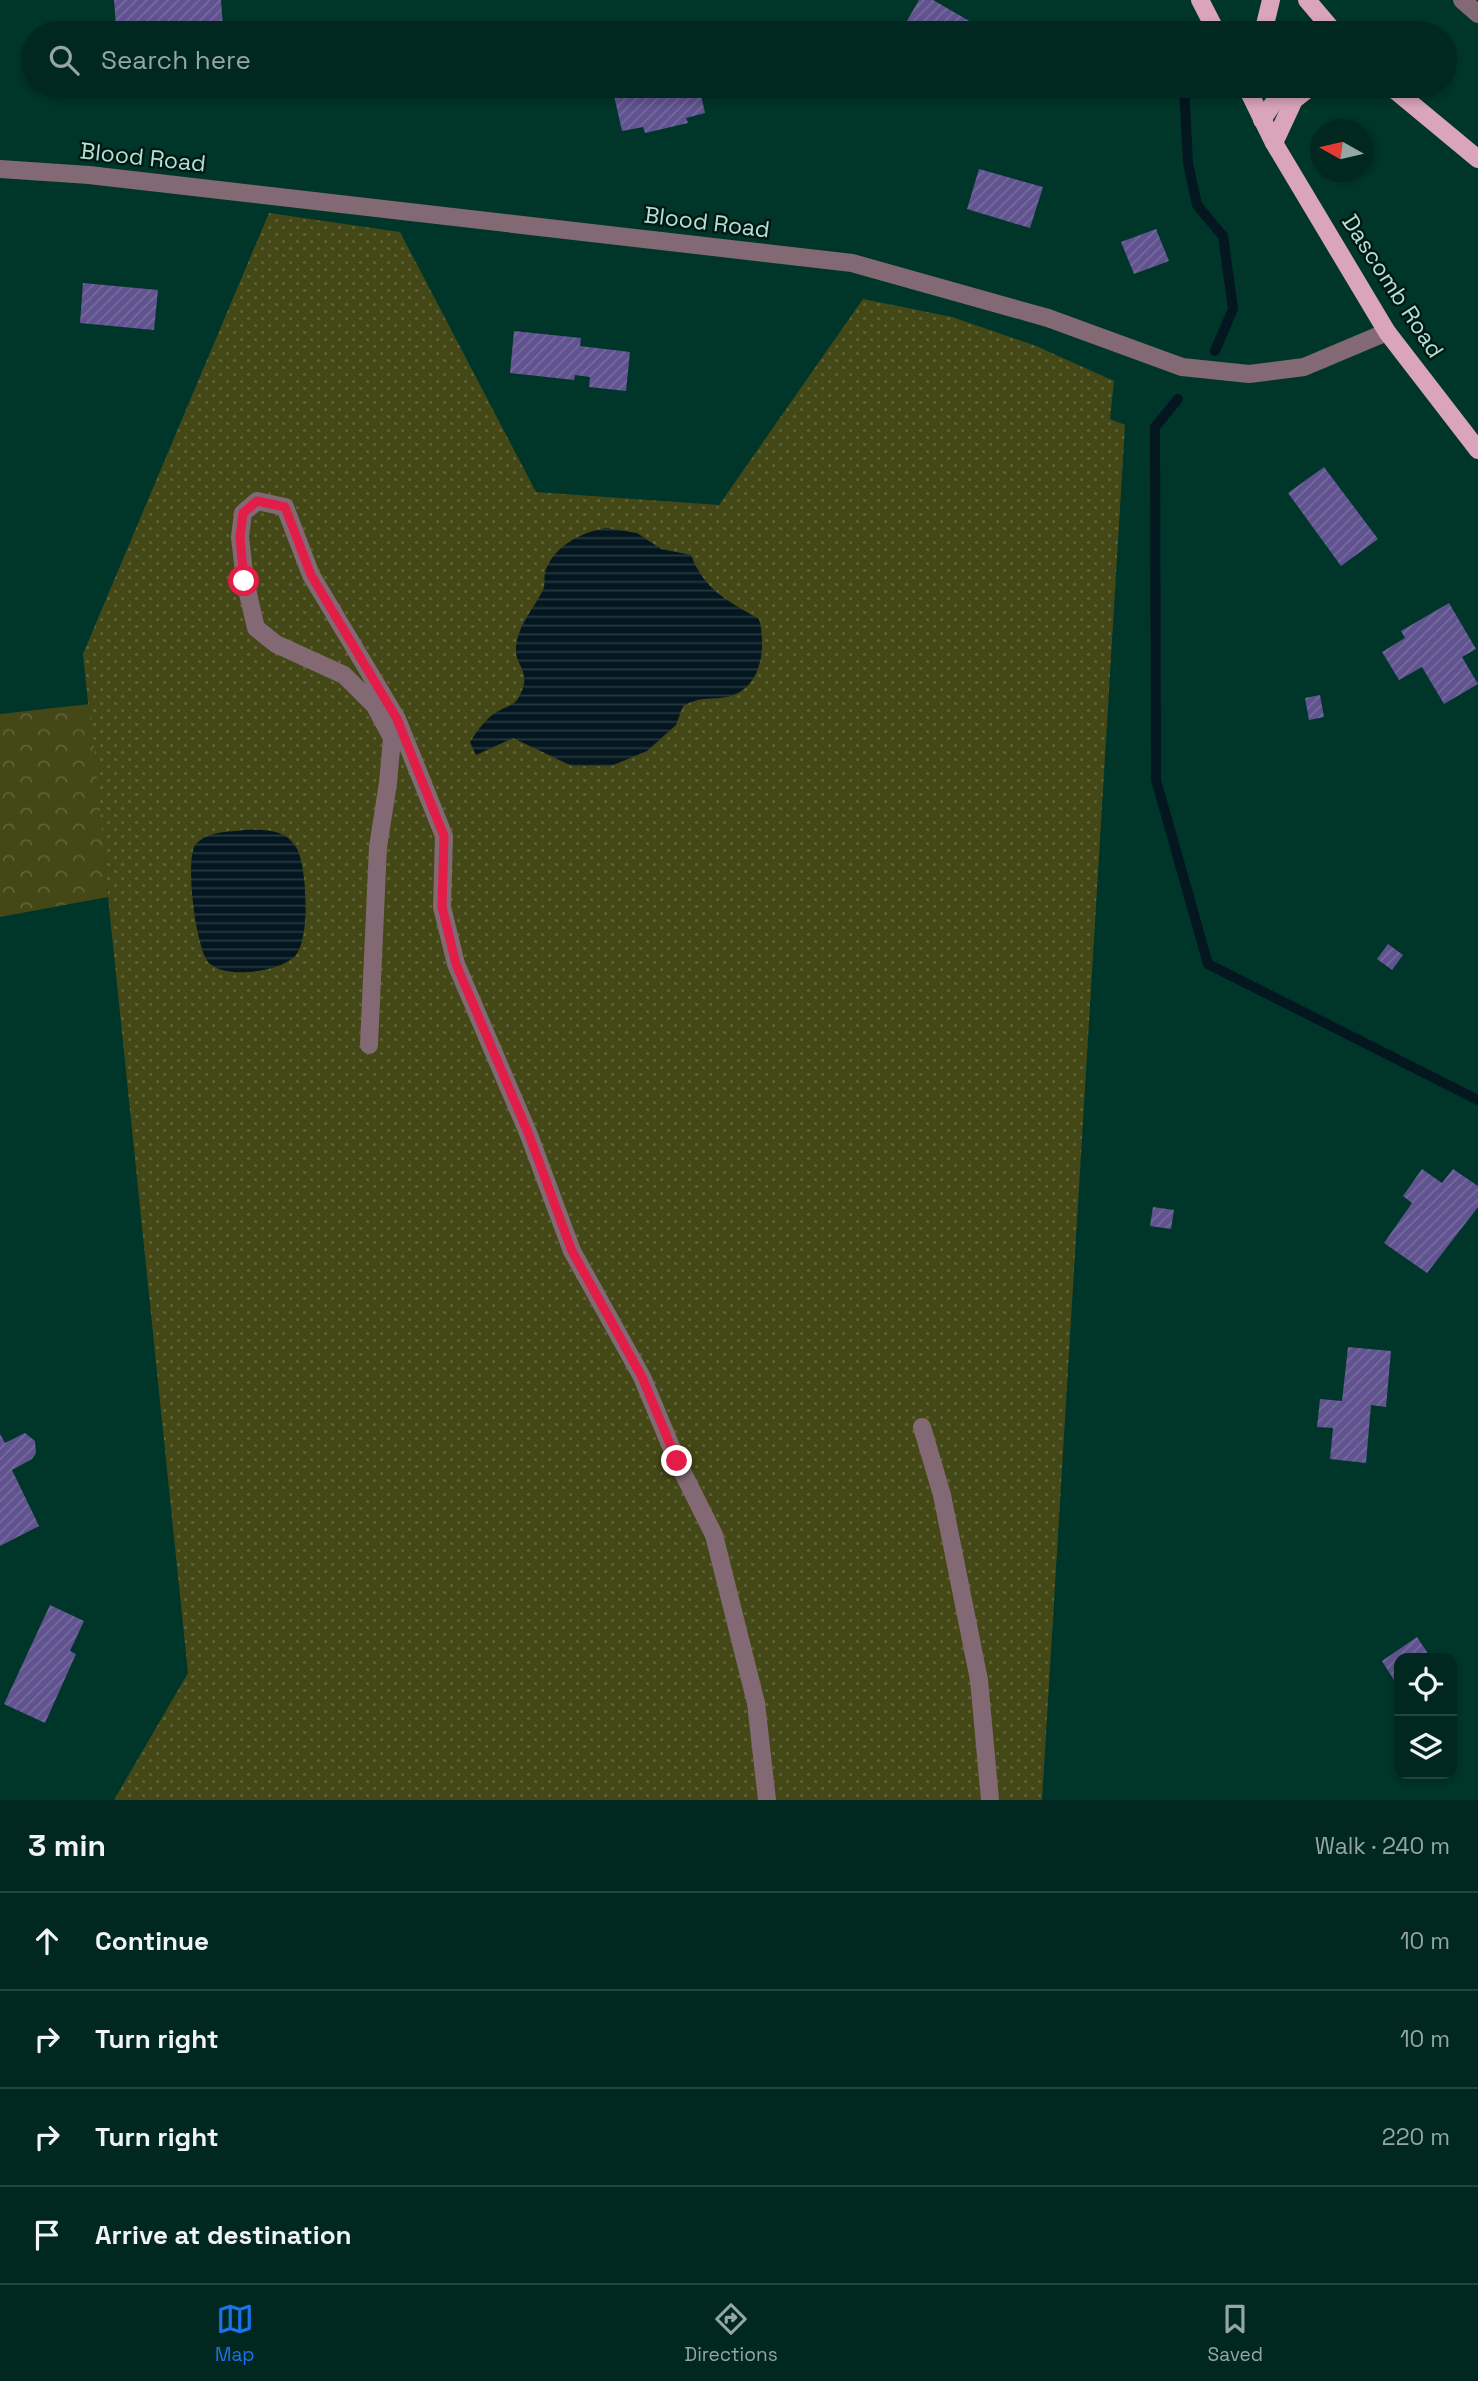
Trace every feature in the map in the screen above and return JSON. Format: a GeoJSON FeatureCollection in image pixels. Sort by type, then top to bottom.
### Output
{"type":"FeatureCollection","features":[{"type":"Feature","properties":{"kind":"main road"},"geometry":{"type":"LineString","coordinates":[[1200,0],[1211,21]]}},
{"type":"Feature","properties":{"kind":"main road"},"geometry":{"type":"LineString","coordinates":[[1265,21],[1271,0]]}},
{"type":"Feature","properties":{"kind":"main road"},"geometry":{"type":"LineString","coordinates":[[1307,0],[1325,21]]}},
{"type":"Feature","properties":{"kind":"main road","name":"Dascomb Road"},"geometry":{"type":"LineString","coordinates":[[1252,98],[1274,144],[1387,332],[1478,450]]}},
{"type":"Feature","properties":{"kind":"main road"},"geometry":{"type":"LineString","coordinates":[[1262,120],[1277,98]]}},
{"type":"Feature","properties":{"kind":"main road"},"geometry":{"type":"LineString","coordinates":[[1274,144],[1297,98]]}},
{"type":"Feature","properties":{"kind":"main road"},"geometry":{"type":"LineString","coordinates":[[1404,98],[1478,159]]}},
{"type":"Feature","properties":{"kind":"street"},"geometry":{"type":"LineString","coordinates":[[1462,0],[1478,15]]}},
{"type":"Feature","properties":{"kind":"street","name":"Blood Road"},"geometry":{"type":"LineString","coordinates":[[0,169],[89,175],[852,263],[1048,318],[1182,367],[1250,374],[1304,367],[1387,332]]}},
{"type":"Feature","properties":{"kind":"street"},"geometry":{"type":"LineString","coordinates":[[369,1045],[378,847],[392,738],[375,706],[344,674],[276,644],[256,628],[244,581],[240,537],[243,513],[257,501],[285,507],[311,575],[397,719],[436,814],[444,836],[442,907],[456,964],[529,1135],[572,1251],[642,1377],[677,1461],[714,1535],[755,1703],[767,1800]]}},
{"type":"Feature","properties":{"kind":"street"},"geometry":{"type":"LineString","coordinates":[[922,1427],[942,1495],[979,1680],[990,1800]]}},
{"type":"Feature","properties":{"kind":"green space"},"geometry":{"type":"Polygon","coordinates":[[[269,213],[400,232],[536,492],[719,505],[863,299],[952,317],[1036,346],[1114,381],[1110,419],[1125,425],[1042,1800],[114,1800],[188,1673],[83,654],[269,213]]]}},
{"type":"Feature","properties":{"kind":"green space"},"geometry":{"type":"Polygon","coordinates":[[[90,704],[108,897],[0,917],[0,714],[90,704]]]}},
{"type":"Feature","properties":{"kind":"water"},"geometry":{"type":"Polygon","coordinates":[[[606,528],[637,533],[661,549],[691,555],[710,586],[727,600],[759,619],[762,652],[756,674],[742,691],[731,696],[702,699],[683,706],[676,725],[647,751],[611,766],[572,766],[513,738],[476,755],[470,742],[475,734],[491,716],[515,702],[520,695],[524,674],[516,655],[517,641],[522,625],[543,590],[545,572],[550,561],[571,541],[606,528]]]}},
{"type":"Feature","properties":{"kind":"water"},"geometry":{"type":"Polygon","coordinates":[[[245,830],[274,832],[293,842],[303,871],[305,921],[303,936],[294,957],[279,966],[233,972],[213,966],[204,955],[193,904],[191,866],[196,844],[201,840],[219,833],[245,830]]]}},
{"type":"Feature","properties":{"kind":"building"},"geometry":{"type":"Polygon","coordinates":[[[114,0],[221,0],[222,21],[116,21],[114,0]]]}},
{"type":"Feature","properties":{"kind":"building"},"geometry":{"type":"Polygon","coordinates":[[[919,0],[933,0],[969,21],[907,21],[919,0]]]}},
{"type":"Feature","properties":{"kind":"building"},"geometry":{"type":"Polygon","coordinates":[[[615,98],[702,98],[705,113],[686,118],[688,123],[645,133],[643,127],[622,131],[615,98]]]}},
{"type":"Feature","properties":{"kind":"building"},"geometry":{"type":"Polygon","coordinates":[[[979,169],[1043,187],[1030,228],[967,209],[979,169]]]}},
{"type":"Feature","properties":{"kind":"building"},"geometry":{"type":"Polygon","coordinates":[[[1156,229],[1169,261],[1134,274],[1121,242],[1156,229]]]}},
{"type":"Feature","properties":{"kind":"building"},"geometry":{"type":"Polygon","coordinates":[[[83,283],[158,290],[154,330],[80,323],[83,283]]]}},
{"type":"Feature","properties":{"kind":"building"},"geometry":{"type":"Polygon","coordinates":[[[514,331],[581,338],[580,346],[630,352],[626,391],[589,387],[590,377],[575,375],[574,380],[510,373],[514,331]]]}},
{"type":"Feature","properties":{"kind":"building"},"geometry":{"type":"Polygon","coordinates":[[[1324,467],[1378,539],[1341,566],[1288,493],[1324,467]]]}},
{"type":"Feature","properties":{"kind":"building"},"geometry":{"type":"Polygon","coordinates":[[[1449,603],[1476,649],[1462,657],[1478,684],[1444,704],[1422,667],[1399,680],[1382,652],[1405,638],[1401,631],[1449,603]]]}},
{"type":"Feature","properties":{"kind":"building"},"geometry":{"type":"Polygon","coordinates":[[[1320,695],[1324,717],[1309,720],[1305,698],[1320,695]]]}},
{"type":"Feature","properties":{"kind":"building"},"geometry":{"type":"Polygon","coordinates":[[[1388,944],[1403,955],[1392,970],[1377,959],[1388,944]]]}},
{"type":"Feature","properties":{"kind":"building"},"geometry":{"type":"Polygon","coordinates":[[[1422,1169],[1442,1183],[1453,1169],[1478,1186],[1478,1207],[1427,1273],[1384,1243],[1412,1203],[1403,1196],[1422,1169]]]}},
{"type":"Feature","properties":{"kind":"building"},"geometry":{"type":"Polygon","coordinates":[[[1153,1207],[1174,1210],[1171,1229],[1150,1226],[1153,1207]]]}},
{"type":"Feature","properties":{"kind":"building"},"geometry":{"type":"Polygon","coordinates":[[[1348,1347],[1391,1351],[1386,1407],[1371,1405],[1366,1463],[1330,1459],[1333,1428],[1317,1427],[1320,1399],[1342,1401],[1348,1347]]]}},
{"type":"Feature","properties":{"kind":"building"},"geometry":{"type":"Polygon","coordinates":[[[25,1433],[35,1441],[36,1453],[32,1459],[12,1470],[39,1526],[0,1546],[0,1434],[5,1443],[25,1433]]]}},
{"type":"Feature","properties":{"kind":"building"},"geometry":{"type":"Polygon","coordinates":[[[50,1605],[84,1621],[70,1651],[76,1654],[45,1723],[4,1704],[50,1605]]]}},
{"type":"Feature","properties":{"kind":"building"},"geometry":{"type":"Polygon","coordinates":[[[1417,1637],[1428,1653],[1394,1653],[1394,1680],[1382,1661],[1417,1637]]]}},
{"type":"Feature","properties":{"kind":"waterway"},"geometry":{"type":"LineString","coordinates":[[1185,98],[1188,163],[1197,205],[1223,236],[1233,309],[1215,351]]}},
{"type":"Feature","properties":{"kind":"waterway"},"geometry":{"type":"LineString","coordinates":[[1178,399],[1155,427],[1156,780],[1208,964],[1478,1100]]}},
{"type":"Feature","properties":{"kind":"route"},"geometry":{"type":"LineString","coordinates":[[244,581],[240,537],[243,513],[257,501],[285,507],[311,575],[397,719],[444,836],[442,907],[456,964],[529,1135],[572,1251],[642,1377],[677,1461]]}}]}
